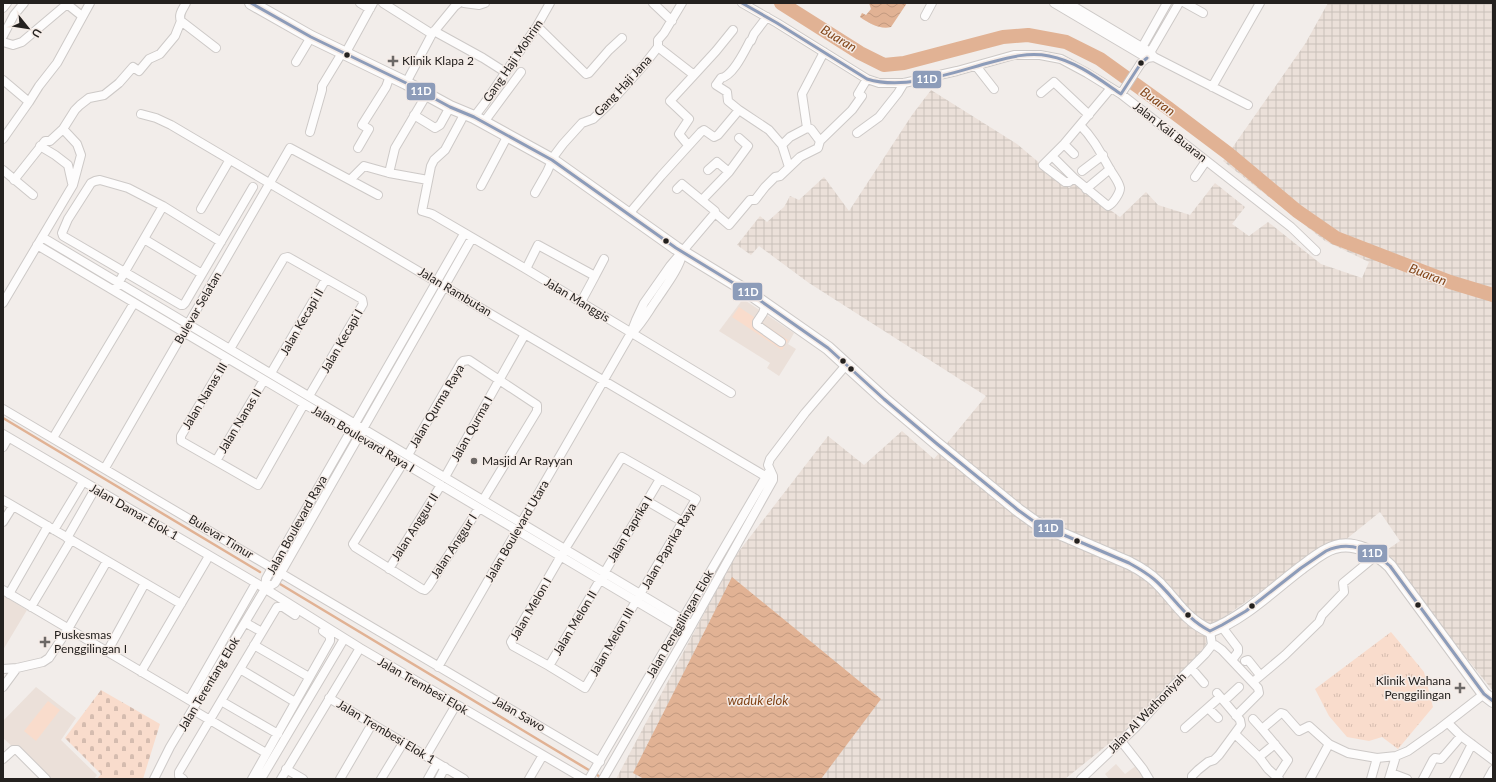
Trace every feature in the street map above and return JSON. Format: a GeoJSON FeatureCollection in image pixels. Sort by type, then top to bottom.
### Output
{"type":"FeatureCollection","features":[{"type":"Feature","properties":{"kind":"main road"},"geometry":{"type":"LineString","coordinates":[[251,3],[343,54],[427,94],[450,107],[474,117],[552,160],[628,215],[683,252],[766,304],[813,337],[847,364],[884,399],[1018,510],[1036,523],[1129,563],[1141,570],[1158,583],[1177,606],[1190,619],[1200,626],[1216,629],[1236,618],[1308,563],[1330,549],[1341,546],[1360,548],[1380,556],[1394,571],[1488,698]]}},
{"type":"Feature","properties":{"kind":"street"},"geometry":{"type":"LineString","coordinates":[[3,8],[7,3]]}},
{"type":"Feature","properties":{"kind":"street"},"geometry":{"type":"LineString","coordinates":[[3,36],[14,15],[24,3]]}},
{"type":"Feature","properties":{"kind":"street"},"geometry":{"type":"LineString","coordinates":[[3,140],[39,86],[57,63],[90,3]]}},
{"type":"Feature","properties":{"kind":"street"},"geometry":{"type":"LineString","coordinates":[[14,180],[40,146],[46,140],[50,141],[63,129],[75,110],[84,101],[89,98],[104,95],[119,83],[133,67],[139,71],[149,59],[160,54],[175,36],[181,21],[180,13],[186,3]]}},
{"type":"Feature","properties":{"kind":"street"},"geometry":{"type":"LineString","coordinates":[[310,132],[322,86],[372,6],[360,3]]}},
{"type":"Feature","properties":{"kind":"street"},"geometry":{"type":"LineString","coordinates":[[383,3],[433,33],[483,58],[505,72]]}},
{"type":"Feature","properties":{"kind":"street"},"geometry":{"type":"LineString","coordinates":[[406,84],[433,33],[459,3]]}},
{"type":"Feature","properties":{"kind":"street"},"geometry":{"type":"LineString","coordinates":[[464,3],[479,5],[485,3]]}},
{"type":"Feature","properties":{"kind":"street","name":"Gang Haji Mohrim"},"geometry":{"type":"LineString","coordinates":[[474,117],[537,26],[550,3]]}},
{"type":"Feature","properties":{"kind":"street"},"geometry":{"type":"LineString","coordinates":[[653,3],[672,20]]}},
{"type":"Feature","properties":{"kind":"street","name":"Gang Haji Jana"},"geometry":{"type":"LineString","coordinates":[[535,193],[552,160],[563,144],[582,123],[593,119],[610,103],[658,47],[658,40],[682,3]]}},
{"type":"Feature","properties":{"kind":"street","name":"Jalan Kali Buaran"},"geometry":{"type":"LineString","coordinates":[[742,3],[867,79],[879,83],[904,83],[976,66],[1014,55],[1040,55],[1061,59],[1111,88],[1122,92],[1206,161],[1291,226],[1316,251]]}},
{"type":"Feature","properties":{"kind":"street"},"geometry":{"type":"LineString","coordinates":[[925,16],[932,3]]}},
{"type":"Feature","properties":{"kind":"street"},"geometry":{"type":"LineString","coordinates":[[1054,3],[1066,5],[1140,50],[1146,60],[1212,87],[1248,105]]}},
{"type":"Feature","properties":{"kind":"street"},"geometry":{"type":"LineString","coordinates":[[1140,50],[1167,3]]}},
{"type":"Feature","properties":{"kind":"street"},"geometry":{"type":"LineString","coordinates":[[1122,92],[1146,60],[1179,3]]}},
{"type":"Feature","properties":{"kind":"street"},"geometry":{"type":"LineString","coordinates":[[1185,3],[1203,13]]}},
{"type":"Feature","properties":{"kind":"street"},"geometry":{"type":"LineString","coordinates":[[1212,87],[1260,3]]}},
{"type":"Feature","properties":{"kind":"street"},"geometry":{"type":"LineString","coordinates":[[3,42],[13,45],[22,42],[67,4],[82,16]]}},
{"type":"Feature","properties":{"kind":"street"},"geometry":{"type":"LineString","coordinates":[[767,17],[754,34],[752,41],[750,41],[737,63],[724,77],[721,78],[716,85],[728,93],[728,101],[769,130],[782,145],[789,167]]}},
{"type":"Feature","properties":{"kind":"street"},"geometry":{"type":"LineString","coordinates":[[181,21],[216,48]]}},
{"type":"Feature","properties":{"kind":"street"},"geometry":{"type":"LineString","coordinates":[[537,26],[586,74],[589,74],[609,50],[622,38]]}},
{"type":"Feature","properties":{"kind":"street"},"geometry":{"type":"LineString","coordinates":[[688,145],[678,134],[689,119],[670,101],[716,51],[733,30]]}},
{"type":"Feature","properties":{"kind":"street"},"geometry":{"type":"LineString","coordinates":[[296,62],[311,37]]}},
{"type":"Feature","properties":{"kind":"street"},"geometry":{"type":"LineString","coordinates":[[658,47],[694,75]]}},
{"type":"Feature","properties":{"kind":"street"},"geometry":{"type":"LineString","coordinates":[[1140,50],[1146,60]]}},
{"type":"Feature","properties":{"kind":"street"},"geometry":{"type":"LineString","coordinates":[[806,128],[802,94],[824,52]]}},
{"type":"Feature","properties":{"kind":"street"},"geometry":{"type":"LineString","coordinates":[[976,66],[994,89]]}},
{"type":"Feature","properties":{"kind":"street"},"geometry":{"type":"LineString","coordinates":[[378,195],[350,180],[362,167],[366,167],[428,180],[434,160],[474,117],[521,72]]}},
{"type":"Feature","properties":{"kind":"street"},"geometry":{"type":"LineString","coordinates":[[358,148],[369,129],[362,125],[383,91],[390,76]]}},
{"type":"Feature","properties":{"kind":"street"},"geometry":{"type":"LineString","coordinates":[[677,189],[682,184],[715,211],[729,225],[750,200],[755,200],[765,187],[800,157],[818,148],[820,141],[852,110],[862,96],[858,94],[867,79]]}},
{"type":"Feature","properties":{"kind":"street"},"geometry":{"type":"LineString","coordinates":[[3,80],[29,102]]}},
{"type":"Feature","properties":{"kind":"street"},"geometry":{"type":"LineString","coordinates":[[1042,93],[1054,82],[1089,115]]}},
{"type":"Feature","properties":{"kind":"street"},"geometry":{"type":"LineString","coordinates":[[857,133],[879,117],[904,83]]}},
{"type":"Feature","properties":{"kind":"street"},"geometry":{"type":"LineString","coordinates":[[1074,178],[1069,182],[1065,182],[1044,166],[1044,163],[1064,144],[1111,88]]}},
{"type":"Feature","properties":{"kind":"street"},"geometry":{"type":"LineString","coordinates":[[389,173],[395,148],[427,94]]}},
{"type":"Feature","properties":{"kind":"street"},"geometry":{"type":"LineString","coordinates":[[414,115],[436,128],[440,125],[450,107]]}},
{"type":"Feature","properties":{"kind":"street"},"geometry":{"type":"LineString","coordinates":[[628,215],[688,145],[703,130],[714,137],[718,136],[739,110]]}},
{"type":"Feature","properties":{"kind":"street","name":"Jalan Rambutan"},"geometry":{"type":"LineString","coordinates":[[141,114],[167,123],[229,161],[525,334],[768,474]]}},
{"type":"Feature","properties":{"kind":"street"},"geometry":{"type":"LineString","coordinates":[[1052,156],[1086,189],[1108,206],[1110,205],[1120,188],[1090,134],[1080,125]]}},
{"type":"Feature","properties":{"kind":"street"},"geometry":{"type":"LineString","coordinates":[[782,145],[790,137],[806,128],[811,129],[820,141]]}},
{"type":"Feature","properties":{"kind":"street"},"geometry":{"type":"LineString","coordinates":[[3,303],[73,185],[81,155],[77,144],[63,129]]}},
{"type":"Feature","properties":{"kind":"street"},"geometry":{"type":"LineString","coordinates":[[481,186],[508,135]]}},
{"type":"Feature","properties":{"kind":"street"},"geometry":{"type":"LineString","coordinates":[[702,200],[728,172],[748,146],[739,138]]}},
{"type":"Feature","properties":{"kind":"street"},"geometry":{"type":"LineString","coordinates":[[1064,144],[1074,154]]}},
{"type":"Feature","properties":{"kind":"street"},"geometry":{"type":"LineString","coordinates":[[40,146],[68,165],[73,185]]}},
{"type":"Feature","properties":{"kind":"street","name":"Bulevar Selatan"},"geometry":{"type":"LineString","coordinates":[[106,468],[290,148],[350,180]]}},
{"type":"Feature","properties":{"kind":"street"},"geometry":{"type":"LineString","coordinates":[[1082,171],[1103,155]]}},
{"type":"Feature","properties":{"kind":"street"},"geometry":{"type":"LineString","coordinates":[[201,209],[229,161]]}},
{"type":"Feature","properties":{"kind":"street"},"geometry":{"type":"LineString","coordinates":[[1195,177],[1206,161]]}},
{"type":"Feature","properties":{"kind":"street"},"geometry":{"type":"LineString","coordinates":[[708,170],[717,162],[728,172]]}},
{"type":"Feature","properties":{"kind":"street"},"geometry":{"type":"LineString","coordinates":[[1086,189],[1110,169]]}},
{"type":"Feature","properties":{"kind":"street"},"geometry":{"type":"LineString","coordinates":[[3,170],[33,195]]}},
{"type":"Feature","properties":{"kind":"street"},"geometry":{"type":"LineString","coordinates":[[221,242],[163,206],[128,188],[100,180],[95,180],[91,183],[62,230],[64,236],[181,305],[185,303],[221,242],[253,187]]}},
{"type":"Feature","properties":{"kind":"street","name":"Jalan Manggis"},"geometry":{"type":"LineString","coordinates":[[428,180],[422,210],[432,214],[526,269],[731,393]]}},
{"type":"Feature","properties":{"kind":"street"},"geometry":{"type":"LineString","coordinates":[[114,291],[163,206]]}},
{"type":"Feature","properties":{"kind":"street","name":"Jalan Boulevard Utara"},"geometry":{"type":"LineString","coordinates":[[438,667],[631,333],[641,323],[665,286],[680,262],[683,252],[716,213]]}},
{"type":"Feature","properties":{"kind":"street","name":"Jalan Boulevard Raya"},"geometry":{"type":"LineString","coordinates":[[265,589],[266,579],[350,431],[468,236]]}},
{"type":"Feature","properties":{"kind":"street","name":"Jalan Boulevard Raya I"},"geometry":{"type":"LineString","coordinates":[[42,237],[604,572],[638,598]]}},
{"type":"Feature","properties":{"kind":"street"},"geometry":{"type":"LineString","coordinates":[[144,239],[202,274]]}},
{"type":"Feature","properties":{"kind":"street","name":"Jalan Boulevard Raya I"},"geometry":{"type":"LineString","coordinates":[[37,245],[600,580],[638,598],[690,628]]}},
{"type":"Feature","properties":{"kind":"street"},"geometry":{"type":"LineString","coordinates":[[526,269],[538,245],[595,276]]}},
{"type":"Feature","properties":{"kind":"street","name":"Jalan Kecapi II"},"geometry":{"type":"LineString","coordinates":[[230,349],[284,258],[288,257],[326,279],[271,373]]}},
{"type":"Feature","properties":{"kind":"street"},"geometry":{"type":"LineString","coordinates":[[581,302],[604,259]]}},
{"type":"Feature","properties":{"kind":"street","name":"Jalan Kecapi I"},"geometry":{"type":"LineString","coordinates":[[309,396],[363,304],[362,299],[326,279]]}},
{"type":"Feature","properties":{"kind":"street","name":"Jalan Boulevard Raya"},"geometry":{"type":"LineString","coordinates":[[265,589],[275,583],[363,428],[440,284]]}},
{"type":"Feature","properties":{"kind":"street"},"geometry":{"type":"LineString","coordinates":[[53,438],[134,303]]}},
{"type":"Feature","properties":{"kind":"street"},"geometry":{"type":"LineString","coordinates":[[766,304],[757,325],[781,342]]}},
{"type":"Feature","properties":{"kind":"street","name":"Jalan Qurma I"},"geometry":{"type":"LineString","coordinates":[[446,477],[525,334]]}},
{"type":"Feature","properties":{"kind":"street","name":"Jalan Nanas III"},"geometry":{"type":"LineString","coordinates":[[216,461],[180,439],[227,358]]}},
{"type":"Feature","properties":{"kind":"street","name":"Jalan Qurma Raya"},"geometry":{"type":"LineString","coordinates":[[408,455],[463,361],[469,360],[537,405],[537,410],[483,500]]}},
{"type":"Feature","properties":{"kind":"street","name":"Jalan Penggilingan Elok"},"geometry":{"type":"LineString","coordinates":[[588,779],[768,474],[768,463],[775,451],[847,364]]}},
{"type":"Feature","properties":{"kind":"street","name":"Jalan Nanas II"},"geometry":{"type":"LineString","coordinates":[[216,461],[264,380]]}},
{"type":"Feature","properties":{"kind":"street"},"geometry":{"type":"LineString","coordinates":[[216,461],[256,484],[259,484],[304,404]]}},
{"type":"Feature","properties":{"kind":"street","name":"Bulevar Timur"},"geometry":{"type":"LineString","coordinates":[[3,409],[106,468],[438,667]]}},
{"type":"Feature","properties":{"kind":"street"},"geometry":{"type":"LineString","coordinates":[[3,446],[6,436]]}},
{"type":"Feature","properties":{"kind":"street","name":"Jalan Damar Elok 1"},"geometry":{"type":"LineString","coordinates":[[6,436],[265,589]]}},
{"type":"Feature","properties":{"kind":"street","name":"Jalan Paprika Raya"},"geometry":{"type":"LineString","coordinates":[[561,557],[620,458],[623,457],[696,498],[696,501],[638,598]]}},
{"type":"Feature","properties":{"kind":"street"},"geometry":{"type":"LineString","coordinates":[[389,569],[355,547],[353,543],[403,463]]}},
{"type":"Feature","properties":{"kind":"street","name":"Jalan Penggilingan Elok"},"geometry":{"type":"LineString","coordinates":[[605,776],[773,480],[773,476],[768,474]]}},
{"type":"Feature","properties":{"kind":"street","name":"Jalan Paprika I"},"geometry":{"type":"LineString","coordinates":[[600,580],[660,479]]}},
{"type":"Feature","properties":{"kind":"street"},"geometry":{"type":"LineString","coordinates":[[83,482],[6,592],[141,672],[192,705],[210,719],[266,754]]}},
{"type":"Feature","properties":{"kind":"street","name":"Jalan Anggur II"},"geometry":{"type":"LineString","coordinates":[[389,569],[441,485]]}},
{"type":"Feature","properties":{"kind":"street"},"geometry":{"type":"LineString","coordinates":[[31,607],[95,489]]}},
{"type":"Feature","properties":{"kind":"street"},"geometry":{"type":"LineString","coordinates":[[3,500],[181,604]]}},
{"type":"Feature","properties":{"kind":"street"},"geometry":{"type":"LineString","coordinates":[[647,501],[683,522]]}},
{"type":"Feature","properties":{"kind":"street"},"geometry":{"type":"LineString","coordinates":[[3,522],[13,506]]}},
{"type":"Feature","properties":{"kind":"street","name":"Jalan Anggur I"},"geometry":{"type":"LineString","coordinates":[[389,569],[422,589],[426,589],[479,508]]}},
{"type":"Feature","properties":{"kind":"street"},"geometry":{"type":"LineString","coordinates":[[141,672],[209,556]]}},
{"type":"Feature","properties":{"kind":"street","name":"Jalan Melon I"},"geometry":{"type":"LineString","coordinates":[[549,666],[513,646],[511,642],[561,557]]}},
{"type":"Feature","properties":{"kind":"street"},"geometry":{"type":"LineString","coordinates":[[1253,682],[1295,646],[1319,622],[1322,615],[1344,592],[1342,583],[1372,559]]}},
{"type":"Feature","properties":{"kind":"street"},"geometry":{"type":"LineString","coordinates":[[3,670],[43,662],[49,658],[68,629],[107,561]]}},
{"type":"Feature","properties":{"kind":"street","name":"Jalan Melon II"},"geometry":{"type":"LineString","coordinates":[[549,666],[600,580]]}},
{"type":"Feature","properties":{"kind":"street"},"geometry":{"type":"LineString","coordinates":[[107,652],[145,583]]}},
{"type":"Feature","properties":{"kind":"street","name":"Jalan Terentang Elok"},"geometry":{"type":"LineString","coordinates":[[154,779],[256,584]]}},
{"type":"Feature","properties":{"kind":"street","name":"Jalan Terentang Elok"},"geometry":{"type":"LineString","coordinates":[[192,705],[246,623],[265,589]]}},
{"type":"Feature","properties":{"kind":"street","name":"Jalan Trembesi Elok"},"geometry":{"type":"LineString","coordinates":[[265,589],[344,639],[456,705],[588,779]]}},
{"type":"Feature","properties":{"kind":"street","name":"Jalan Melon III"},"geometry":{"type":"LineString","coordinates":[[549,666],[585,688],[638,598]]}},
{"type":"Feature","properties":{"kind":"street"},"geometry":{"type":"LineString","coordinates":[[183,779],[179,776],[178,772],[276,608],[280,606],[331,637],[252,779]]}},
{"type":"Feature","properties":{"kind":"street"},"geometry":{"type":"LineString","coordinates":[[246,623],[262,632]]}},
{"type":"Feature","properties":{"kind":"street"},"geometry":{"type":"LineString","coordinates":[[1232,660],[1238,652],[1238,648],[1216,629],[1212,645],[1218,646],[1253,682],[1260,693],[1236,716]]}},
{"type":"Feature","properties":{"kind":"street"},"geometry":{"type":"LineString","coordinates":[[261,779],[344,639]]}},
{"type":"Feature","properties":{"kind":"street"},"geometry":{"type":"LineString","coordinates":[[254,645],[309,677]]}},
{"type":"Feature","properties":{"kind":"street","name":"Jalan Al Wathoniyah"},"geometry":{"type":"LineString","coordinates":[[1081,779],[1137,726],[1175,684],[1206,654],[1212,645]]}},
{"type":"Feature","properties":{"kind":"street"},"geometry":{"type":"LineString","coordinates":[[283,774],[360,648]]}},
{"type":"Feature","properties":{"kind":"street"},"geometry":{"type":"LineString","coordinates":[[1245,661],[1248,660],[1260,675]]}},
{"type":"Feature","properties":{"kind":"street","name":"Jalan Sawo"},"geometry":{"type":"LineString","coordinates":[[438,667],[598,764]]}},
{"type":"Feature","properties":{"kind":"street"},"geometry":{"type":"LineString","coordinates":[[3,686],[17,668]]}},
{"type":"Feature","properties":{"kind":"street"},"geometry":{"type":"LineString","coordinates":[[1191,668],[1204,683]]}},
{"type":"Feature","properties":{"kind":"street"},"geometry":{"type":"LineString","coordinates":[[240,669],[295,702]]}},
{"type":"Feature","properties":{"kind":"street"},"geometry":{"type":"LineString","coordinates":[[1185,728],[1220,697],[1239,687]]}},
{"type":"Feature","properties":{"kind":"street"},"geometry":{"type":"LineString","coordinates":[[1192,779],[1192,776],[1198,770],[1208,762],[1214,760],[1241,725],[1241,722],[1220,697]]}},
{"type":"Feature","properties":{"kind":"street","name":"Jalan Trembesi Elok 1"},"geometry":{"type":"LineString","coordinates":[[329,698],[464,779]]}},
{"type":"Feature","properties":{"kind":"street"},"geometry":{"type":"LineString","coordinates":[[1262,729],[1281,713],[1283,713],[1299,731],[1309,726],[1329,744],[1348,753],[1377,758],[1396,756],[1408,751],[1448,723],[1488,698]]}},
{"type":"Feature","properties":{"kind":"street"},"geometry":{"type":"LineString","coordinates":[[221,701],[278,734]]}},
{"type":"Feature","properties":{"kind":"street"},"geometry":{"type":"LineString","coordinates":[[426,756],[456,705]]}},
{"type":"Feature","properties":{"kind":"street"},"geometry":{"type":"LineString","coordinates":[[1208,708],[1218,718]]}},
{"type":"Feature","properties":{"kind":"street"},"geometry":{"type":"LineString","coordinates":[[1235,734],[1279,778],[1288,760],[1276,744],[1252,719]]}},
{"type":"Feature","properties":{"kind":"street"},"geometry":{"type":"LineString","coordinates":[[1448,723],[1461,736],[1493,760]]}},
{"type":"Feature","properties":{"kind":"street"},"geometry":{"type":"LineString","coordinates":[[340,779],[372,724]]}},
{"type":"Feature","properties":{"kind":"street"},"geometry":{"type":"LineString","coordinates":[[1423,779],[1433,760],[1435,758],[1441,759],[1461,736]]}},
{"type":"Feature","properties":{"kind":"street"},"geometry":{"type":"LineString","coordinates":[[1121,741],[1144,769],[1149,779]]}},
{"type":"Feature","properties":{"kind":"street"},"geometry":{"type":"LineString","coordinates":[[381,779],[403,743]]}},
{"type":"Feature","properties":{"kind":"street"},"geometry":{"type":"LineString","coordinates":[[1259,757],[1276,744]]}},
{"type":"Feature","properties":{"kind":"street"},"geometry":{"type":"LineString","coordinates":[[1310,779],[1329,744]]}},
{"type":"Feature","properties":{"kind":"street"},"geometry":{"type":"LineString","coordinates":[[1454,779],[1472,744]]}},
{"type":"Feature","properties":{"kind":"street"},"geometry":{"type":"LineString","coordinates":[[3,759],[13,750],[17,750],[46,779]]}},
{"type":"Feature","properties":{"kind":"street"},"geometry":{"type":"LineString","coordinates":[[529,779],[543,755]]}},
{"type":"Feature","properties":{"kind":"street"},"geometry":{"type":"LineString","coordinates":[[1396,756],[1390,776],[1407,779]]}},
{"type":"Feature","properties":{"kind":"street"},"geometry":{"type":"LineString","coordinates":[[1371,779],[1377,758]]}},
{"type":"Feature","properties":{"kind":"street"},"geometry":{"type":"LineString","coordinates":[[428,779],[438,763]]}},
{"type":"Feature","properties":{"kind":"street"},"geometry":{"type":"LineString","coordinates":[[439,779],[445,768]]}},
{"type":"Feature","properties":{"kind":"street"},"geometry":{"type":"LineString","coordinates":[[1488,779],[1493,770]]}},
{"type":"Feature","properties":{"kind":"street"},"geometry":{"type":"LineString","coordinates":[[283,774],[291,779]]}},
{"type":"Feature","properties":{"kind":"street"},"geometry":{"type":"LineString","coordinates":[[283,774],[303,779]]}},
{"type":"Feature","properties":{"kind":"shaded area"},"geometry":{"type":"Polygon","coordinates":[[[1328,3],[1493,3],[1493,691],[1382,553],[1400,541],[1380,512],[1344,541],[1317,552],[1217,622],[1204,648],[1147,713],[1065,779],[616,779],[733,559],[828,436],[864,465],[902,431],[934,459],[986,396],[809,283],[759,246],[751,255],[737,245],[760,216],[767,222],[784,207],[790,196],[799,200],[824,177],[849,211],[912,115],[931,90],[1017,144],[1069,188],[1074,184],[1120,217],[1146,192],[1158,205],[1190,215],[1215,183],[1245,207],[1232,224],[1249,236],[1268,222],[1321,264],[1362,278],[1369,262],[1325,241],[1223,161],[1305,44],[1328,3]]]}},
{"type":"Feature","properties":{"kind":"shaded area"},"geometry":{"type":"Polygon","coordinates":[[[743,299],[794,333],[788,344],[796,349],[779,376],[767,368],[770,363],[719,331],[743,299]]]}},
{"type":"Feature","properties":{"kind":"shaded area"},"geometry":{"type":"Polygon","coordinates":[[[3,595],[27,610],[3,650],[3,595]]]}},
{"type":"Feature","properties":{"kind":"shaded area"},"geometry":{"type":"Polygon","coordinates":[[[36,687],[76,718],[61,740],[97,775],[94,779],[48,779],[3,738],[3,721],[36,687]]]}},
{"type":"Feature","properties":{"kind":"shaded area"},"geometry":{"type":"Polygon","coordinates":[[[1116,764],[1125,774],[1137,765],[1147,779],[1109,779],[1105,774],[1116,764]]]}},
{"type":"Feature","properties":{"kind":"green space"},"geometry":{"type":"Polygon","coordinates":[[[739,307],[788,340],[782,350],[732,317],[739,307]]]}},
{"type":"Feature","properties":{"kind":"green space"},"geometry":{"type":"Polygon","coordinates":[[[1391,632],[1424,672],[1433,707],[1398,749],[1382,737],[1369,741],[1347,737],[1329,716],[1315,689],[1391,632]]]}},
{"type":"Feature","properties":{"kind":"green space"},"geometry":{"type":"Polygon","coordinates":[[[101,690],[160,724],[143,779],[97,779],[101,774],[65,738],[101,690]]]}},
{"type":"Feature","properties":{"kind":"green space"},"geometry":{"type":"Polygon","coordinates":[[[48,701],[60,710],[36,741],[24,731],[48,701]]]}},
{"type":"Feature","properties":{"kind":"water"},"geometry":{"type":"Polygon","coordinates":[[[869,3],[907,3],[891,27],[883,28],[867,22],[860,17],[862,13],[866,15],[871,9],[869,3]]]}},
{"type":"Feature","properties":{"kind":"water","name":"waduk elok"},"geometry":{"type":"Polygon","coordinates":[[[732,577],[881,699],[821,779],[644,779],[633,773],[732,577]]]}},
{"type":"Feature","properties":{"kind":"waterway","name":"Buaran"},"geometry":{"type":"LineString","coordinates":[[781,3],[860,53],[884,65],[904,63],[1003,37],[1028,35],[1066,42],[1100,59],[1168,108],[1229,154],[1297,211],[1336,238],[1450,282],[1493,295]]}},
{"type":"Feature","properties":{"kind":"waterway"},"geometry":{"type":"LineString","coordinates":[[3,418],[260,572]]}},
{"type":"Feature","properties":{"kind":"waterway"},"geometry":{"type":"LineString","coordinates":[[280,584],[602,778]]}},
{"type":"Feature","properties":{"kind":"transit line","name":"11D"},"geometry":{"type":"LineString","coordinates":[[251,3],[311,37],[406,83],[450,107],[474,117],[552,160],[676,248],[748,292],[828,348],[884,399],[936,443],[1036,523],[1129,563],[1149,575],[1187,614],[1201,626],[1210,631],[1246,611],[1301,568],[1326,551],[1343,546],[1360,548],[1376,555],[1390,566],[1484,694],[1493,701]]}},
{"type":"Feature","properties":{"kind":"transit line","name":"11D"},"geometry":{"type":"LineString","coordinates":[[742,3],[867,79],[882,82],[914,82],[1013,57],[1042,55],[1059,58],[1078,66],[1121,94]]}},
{"type":"Feature","properties":{"kind":"transit line","name":"11D"},"geometry":{"type":"LineString","coordinates":[[1121,94],[1141,63],[1147,58]]}},
{"type":"Feature","properties":{"kind":"place","name":"Klinik Klapa 2"},"geometry":{"type":"Point","coordinates":[393,61]}},
{"type":"Feature","properties":{"kind":"place","name":"Masjid Ar Rayyan"},"geometry":{"type":"Point","coordinates":[474,461]}},
{"type":"Feature","properties":{"kind":"place","name":"Puskesmas Penggilingan I"},"geometry":{"type":"Point","coordinates":[45,642]}},
{"type":"Feature","properties":{"kind":"place","name":"Klinik Wahana Penggilingan"},"geometry":{"type":"Point","coordinates":[1460,688]}}]}
